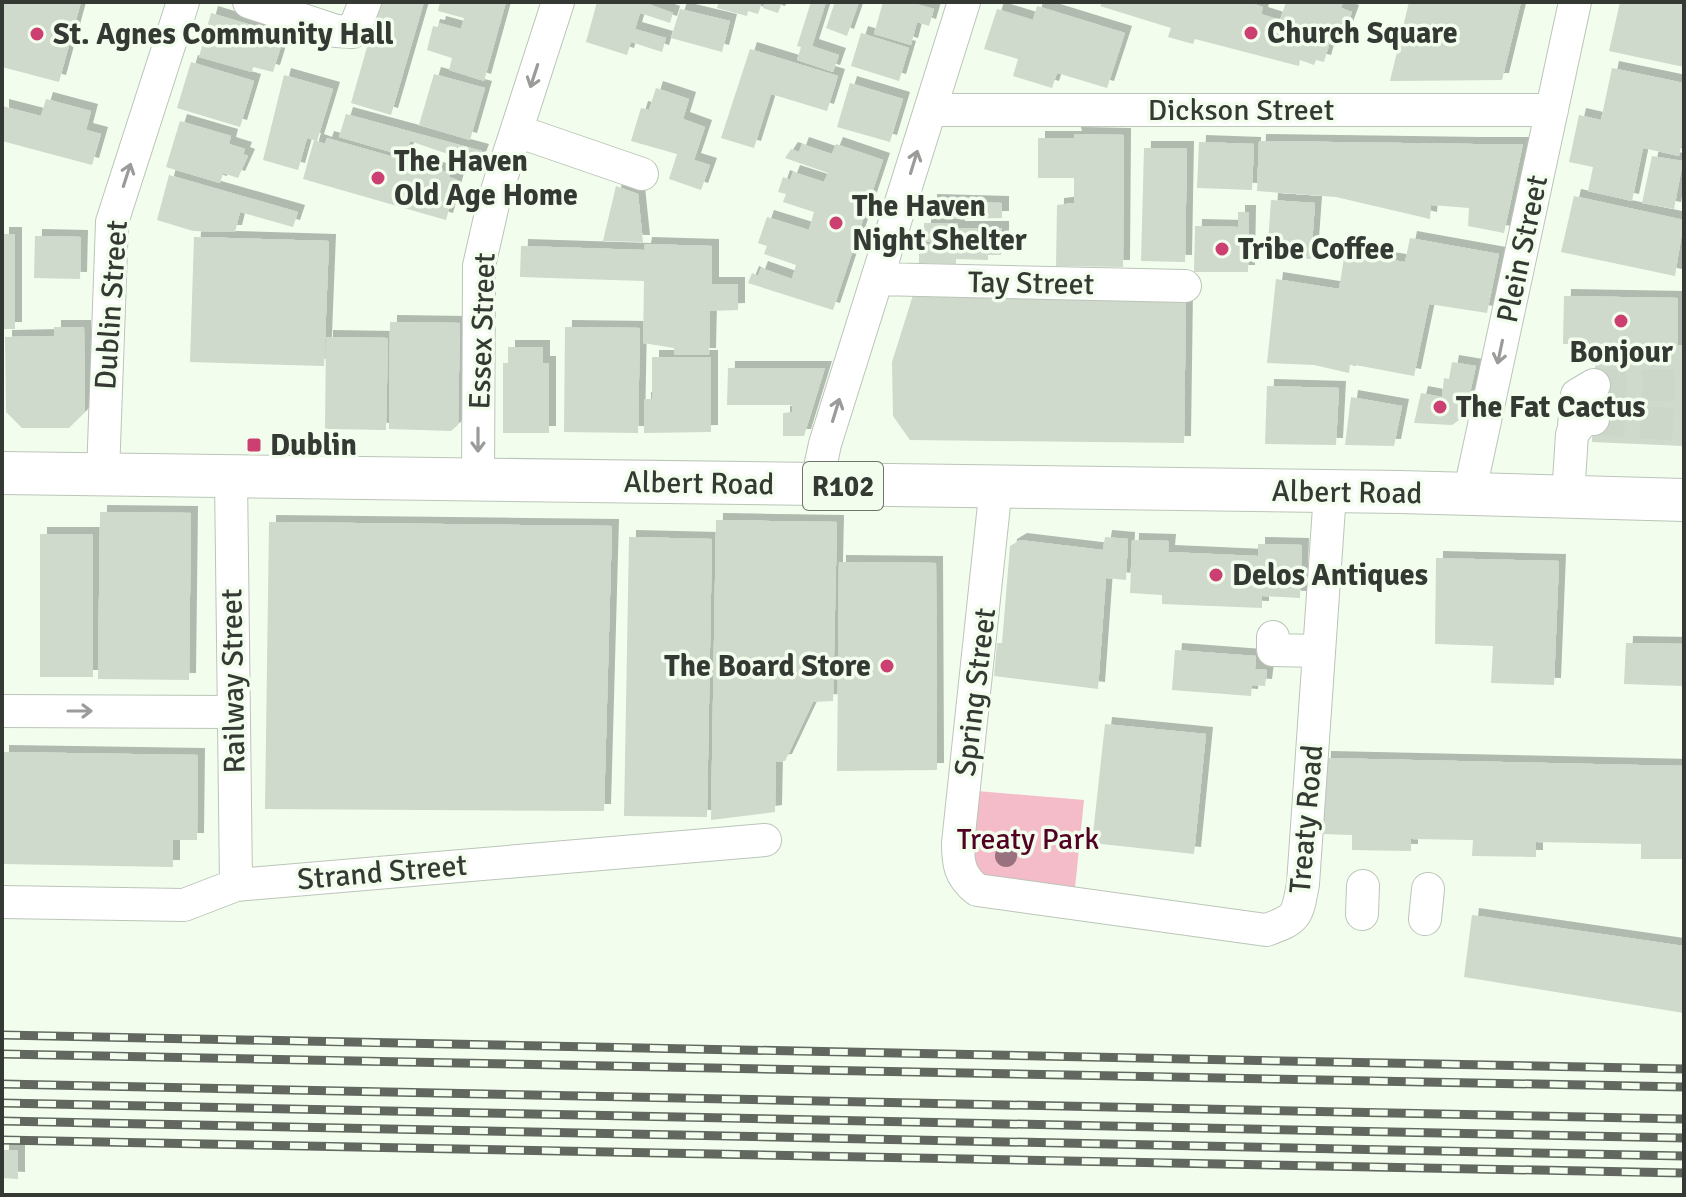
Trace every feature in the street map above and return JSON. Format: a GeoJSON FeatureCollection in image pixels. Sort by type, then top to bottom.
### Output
{"type":"FeatureCollection","features":[{"type":"Feature","properties":{"kind":"main road","name":"Albert Road"},"geometry":{"type":"LineString","coordinates":[[2,473],[996,486],[1684,500]]}},
{"type":"Feature","properties":{"kind":"street","name":"Dublin Street"},"geometry":{"type":"LineString","coordinates":[[103,474],[112,222],[183,2]]}},
{"type":"Feature","properties":{"kind":"street"},"geometry":{"type":"LineString","coordinates":[[249,2],[336,31],[353,32],[365,2]]}},
{"type":"Feature","properties":{"kind":"street","name":"Essex Street"},"geometry":{"type":"LineString","coordinates":[[478,479],[479,266],[558,2]]}},
{"type":"Feature","properties":{"kind":"street"},"geometry":{"type":"LineString","coordinates":[[816,486],[825,444],[964,2]]}},
{"type":"Feature","properties":{"kind":"street","name":"Plein Street"},"geometry":{"type":"LineString","coordinates":[[1469,495],[1575,2]]}},
{"type":"Feature","properties":{"kind":"street","name":"Dickson Street"},"geometry":{"type":"LineString","coordinates":[[930,110],[1552,110]]}},
{"type":"Feature","properties":{"kind":"street"},"geometry":{"type":"LineString","coordinates":[[517,131],[642,174]]}},
{"type":"Feature","properties":{"kind":"street","name":"Tay Street"},"geometry":{"type":"LineString","coordinates":[[877,279],[1185,286]]}},
{"type":"Feature","properties":{"kind":"street"},"geometry":{"type":"LineString","coordinates":[[1568,497],[1583,423],[1577,395],[1594,385]]}},
{"type":"Feature","properties":{"kind":"street","name":"Railway Street"},"geometry":{"type":"LineString","coordinates":[[231,477],[236,885]]}},
{"type":"Feature","properties":{"kind":"street","name":"Spring Street"},"geometry":{"type":"LineString","coordinates":[[977,890],[965,880],[958,864],[958,843],[996,486]]}},
{"type":"Feature","properties":{"kind":"street","name":"Treaty Road"},"geometry":{"type":"LineString","coordinates":[[977,890],[1266,930],[1291,922],[1298,911],[1303,884],[1330,493]]}},
{"type":"Feature","properties":{"kind":"street"},"geometry":{"type":"LineString","coordinates":[[1281,653],[1319,651]]}},
{"type":"Feature","properties":{"kind":"street"},"geometry":{"type":"LineString","coordinates":[[2,711],[234,712]]}},
{"type":"Feature","properties":{"kind":"street","name":"Strand Street"},"geometry":{"type":"LineString","coordinates":[[2,902],[184,905],[236,885],[765,840]]}},
{"type":"Feature","properties":{"kind":"green space","name":"Treaty Park"},"geometry":{"type":"Polygon","coordinates":[[[977,791],[1084,800],[1075,888],[986,879],[972,865],[977,791]]]}},
{"type":"Feature","properties":{"kind":"building","name":"St. Agnes Community Hall"},"geometry":{"type":"Polygon","coordinates":[[[2,2],[81,2],[59,82],[2,67],[2,2]]]}},
{"type":"Feature","properties":{"kind":"building"},"geometry":{"type":"Polygon","coordinates":[[[380,2],[424,2],[391,115],[351,103],[380,2]]]}},
{"type":"Feature","properties":{"kind":"building"},"geometry":{"type":"Polygon","coordinates":[[[440,2],[506,2],[484,81],[449,70],[452,58],[427,50],[433,26],[438,27],[439,23],[461,29],[464,18],[438,11],[440,2]]]}},
{"type":"Feature","properties":{"kind":"building"},"geometry":{"type":"Polygon","coordinates":[[[597,2],[643,2],[673,13],[670,23],[640,13],[635,29],[666,38],[662,52],[631,42],[627,55],[586,42],[597,2]]]}},
{"type":"Feature","properties":{"kind":"building"},"geometry":{"type":"Polygon","coordinates":[[[719,2],[762,2],[758,14],[748,11],[747,16],[717,8],[719,2]]]}},
{"type":"Feature","properties":{"kind":"building"},"geometry":{"type":"Polygon","coordinates":[[[765,2],[782,2],[778,13],[763,8],[765,2]]]}},
{"type":"Feature","properties":{"kind":"building"},"geometry":{"type":"Polygon","coordinates":[[[811,2],[826,2],[812,46],[839,55],[833,72],[797,60],[801,47],[797,46],[811,2]]]}},
{"type":"Feature","properties":{"kind":"building"},"geometry":{"type":"Polygon","coordinates":[[[835,2],[859,2],[847,36],[826,28],[835,2]]]}},
{"type":"Feature","properties":{"kind":"building"},"geometry":{"type":"Polygon","coordinates":[[[883,2],[909,2],[934,9],[929,26],[917,22],[911,45],[874,34],[883,2]]]}},
{"type":"Feature","properties":{"kind":"building","name":"Church Square"},"geometry":{"type":"Polygon","coordinates":[[[1103,2],[1249,2],[1263,7],[1261,14],[1280,20],[1286,2],[1343,2],[1341,8],[1352,12],[1346,29],[1335,25],[1324,62],[1316,60],[1314,65],[1300,60],[1299,66],[1195,39],[1193,44],[1168,37],[1171,28],[1100,6],[1103,2]]]}},
{"type":"Feature","properties":{"kind":"building"},"geometry":{"type":"Polygon","coordinates":[[[1409,2],[1521,2],[1502,80],[1390,81],[1409,2]]]}},
{"type":"Feature","properties":{"kind":"building"},"geometry":{"type":"Polygon","coordinates":[[[1620,2],[1684,2],[1684,67],[1609,51],[1620,2]]]}},
{"type":"Feature","properties":{"kind":"building"},"geometry":{"type":"Polygon","coordinates":[[[1037,6],[1125,33],[1107,88],[1057,73],[1052,88],[1013,76],[1018,59],[984,49],[997,9],[1033,20],[1037,6]]]}},
{"type":"Feature","properties":{"kind":"building"},"geometry":{"type":"Polygon","coordinates":[[[680,9],[730,21],[722,52],[671,38],[680,9]]]}},
{"type":"Feature","properties":{"kind":"building"},"geometry":{"type":"Polygon","coordinates":[[[211,13],[264,29],[262,37],[282,43],[273,72],[253,67],[252,72],[199,57],[211,13]]]}},
{"type":"Feature","properties":{"kind":"building"},"geometry":{"type":"Polygon","coordinates":[[[861,33],[909,48],[899,81],[851,66],[861,33]]]}},
{"type":"Feature","properties":{"kind":"building"},"geometry":{"type":"Polygon","coordinates":[[[750,49],[838,76],[827,111],[771,94],[754,148],[721,138],[750,49]]]}},
{"type":"Feature","properties":{"kind":"building"},"geometry":{"type":"Polygon","coordinates":[[[191,62],[254,81],[240,127],[177,108],[191,62]]]}},
{"type":"Feature","properties":{"kind":"building"},"geometry":{"type":"Polygon","coordinates":[[[1612,68],[1684,83],[1684,134],[1679,156],[1643,148],[1632,201],[1588,191],[1593,167],[1569,162],[1579,115],[1601,120],[1612,68]]]}},
{"type":"Feature","properties":{"kind":"building"},"geometry":{"type":"Polygon","coordinates":[[[434,74],[485,88],[470,140],[419,125],[434,74]]]}},
{"type":"Feature","properties":{"kind":"building","name":"The Haven Old Age Home"},"geometry":{"type":"Polygon","coordinates":[[[284,75],[333,89],[317,141],[325,144],[327,138],[450,173],[449,177],[457,180],[446,220],[303,179],[314,140],[307,138],[298,170],[263,160],[284,75]]]}},
{"type":"Feature","properties":{"kind":"building"},"geometry":{"type":"Polygon","coordinates":[[[850,83],[903,99],[890,142],[837,127],[850,83]]]}},
{"type":"Feature","properties":{"kind":"building"},"geometry":{"type":"Polygon","coordinates":[[[656,88],[689,99],[683,119],[705,127],[694,160],[710,165],[701,190],[669,179],[677,154],[631,141],[641,108],[649,110],[656,88]]]}},
{"type":"Feature","properties":{"kind":"building"},"geometry":{"type":"Polygon","coordinates":[[[46,99],[91,111],[86,130],[101,134],[92,165],[2,141],[2,106],[41,116],[46,99]]]}},
{"type":"Feature","properties":{"kind":"building"},"geometry":{"type":"Polygon","coordinates":[[[346,114],[482,151],[477,164],[410,141],[405,156],[339,137],[346,114]]]}},
{"type":"Feature","properties":{"kind":"building"},"geometry":{"type":"Polygon","coordinates":[[[180,121],[231,136],[229,144],[245,149],[243,154],[248,156],[238,178],[223,173],[220,183],[166,167],[180,121]]]}},
{"type":"Feature","properties":{"kind":"building"},"geometry":{"type":"Polygon","coordinates":[[[1074,134],[1124,135],[1123,267],[1056,266],[1057,205],[1074,203],[1074,178],[1038,178],[1038,138],[1075,138],[1074,134]]]}},
{"type":"Feature","properties":{"kind":"building"},"geometry":{"type":"Polygon","coordinates":[[[1259,141],[1523,144],[1504,233],[1468,226],[1469,208],[1431,205],[1430,219],[1336,197],[1257,191],[1259,141]]]}},
{"type":"Feature","properties":{"kind":"building"},"geometry":{"type":"Polygon","coordinates":[[[1199,142],[1254,144],[1252,190],[1197,188],[1199,142]]]}},
{"type":"Feature","properties":{"kind":"building","name":"The Haven Night Shelter"},"geometry":{"type":"Polygon","coordinates":[[[802,144],[832,154],[836,144],[883,160],[833,310],[748,283],[752,273],[758,276],[761,268],[792,279],[796,265],[764,254],[767,246],[758,243],[767,217],[809,230],[814,212],[783,202],[786,194],[778,192],[783,177],[790,180],[793,172],[824,182],[828,173],[785,158],[791,149],[799,152],[802,144]]]}},
{"type":"Feature","properties":{"kind":"building"},"geometry":{"type":"Polygon","coordinates":[[[1144,148],[1187,148],[1185,262],[1141,261],[1144,148]]]}},
{"type":"Feature","properties":{"kind":"building"},"geometry":{"type":"Polygon","coordinates":[[[1652,156],[1683,161],[1674,209],[1642,203],[1652,156]]]}},
{"type":"Feature","properties":{"kind":"building"},"geometry":{"type":"Polygon","coordinates":[[[169,175],[298,212],[293,227],[240,212],[235,232],[193,231],[157,220],[169,175]]]}},
{"type":"Feature","properties":{"kind":"building"},"geometry":{"type":"Polygon","coordinates":[[[616,186],[638,194],[643,242],[603,241],[616,186]]]}},
{"type":"Feature","properties":{"kind":"building"},"geometry":{"type":"Polygon","coordinates":[[[1574,196],[1684,220],[1675,276],[1561,252],[1574,196]]]}},
{"type":"Feature","properties":{"kind":"building"},"geometry":{"type":"Polygon","coordinates":[[[1271,200],[1315,203],[1311,259],[1267,257],[1271,200]]]}},
{"type":"Feature","properties":{"kind":"building"},"geometry":{"type":"Polygon","coordinates":[[[930,201],[1002,203],[1002,218],[930,219],[930,201]]]}},
{"type":"Feature","properties":{"kind":"building","name":"Tribe Coffee"},"geometry":{"type":"Polygon","coordinates":[[[1238,212],[1249,212],[1248,272],[1194,272],[1195,226],[1238,227],[1238,212]]]}},
{"type":"Feature","properties":{"kind":"building"},"geometry":{"type":"Polygon","coordinates":[[[924,223],[958,223],[958,228],[1002,228],[1002,241],[924,242],[924,223]]]}},
{"type":"Feature","properties":{"kind":"building"},"geometry":{"type":"Polygon","coordinates":[[[2,234],[15,234],[15,329],[2,329],[2,234]]]}},
{"type":"Feature","properties":{"kind":"building"},"geometry":{"type":"Polygon","coordinates":[[[35,236],[81,237],[80,279],[34,278],[35,236]]]}},
{"type":"Feature","properties":{"kind":"building"},"geometry":{"type":"Polygon","coordinates":[[[194,237],[329,241],[324,366],[190,362],[194,237]]]}},
{"type":"Feature","properties":{"kind":"building"},"geometry":{"type":"Polygon","coordinates":[[[1410,238],[1499,254],[1487,313],[1429,304],[1414,376],[1350,364],[1349,373],[1314,365],[1267,363],[1276,279],[1339,289],[1345,252],[1405,262],[1410,238]]]}},
{"type":"Feature","properties":{"kind":"building"},"geometry":{"type":"Polygon","coordinates":[[[645,244],[712,246],[712,284],[738,284],[738,310],[710,311],[709,355],[674,355],[674,348],[643,343],[644,281],[520,277],[521,246],[644,250],[645,244]]]}},
{"type":"Feature","properties":{"kind":"building"},"geometry":{"type":"Polygon","coordinates":[[[919,244],[1002,245],[1001,255],[988,255],[988,260],[956,259],[956,264],[919,263],[919,244]]]}},
{"type":"Feature","properties":{"kind":"building"},"geometry":{"type":"Polygon","coordinates":[[[913,295],[1186,298],[1184,443],[910,440],[893,416],[892,362],[913,295]]]}},
{"type":"Feature","properties":{"kind":"building"},"geometry":{"type":"Polygon","coordinates":[[[1564,296],[1678,298],[1678,345],[1684,346],[1684,446],[1592,442],[1596,344],[1563,344],[1564,296]]]}},
{"type":"Feature","properties":{"kind":"building"},"geometry":{"type":"Polygon","coordinates":[[[390,322],[460,323],[458,425],[451,431],[389,429],[390,322]]]}},
{"type":"Feature","properties":{"kind":"building"},"geometry":{"type":"Polygon","coordinates":[[[54,327],[84,327],[85,412],[69,428],[22,428],[6,412],[5,337],[54,336],[54,327]]]}},
{"type":"Feature","properties":{"kind":"building"},"geometry":{"type":"Polygon","coordinates":[[[565,327],[640,328],[638,433],[564,432],[565,327]]]}},
{"type":"Feature","properties":{"kind":"building"},"geometry":{"type":"Polygon","coordinates":[[[326,337],[388,338],[386,430],[325,429],[326,337]]]}},
{"type":"Feature","properties":{"kind":"building"},"geometry":{"type":"Polygon","coordinates":[[[508,347],[543,347],[543,363],[549,363],[549,433],[503,433],[503,363],[508,363],[508,347]]]}},
{"type":"Feature","properties":{"kind":"building"},"geometry":{"type":"Polygon","coordinates":[[[652,357],[711,357],[711,432],[644,433],[644,399],[652,399],[652,357]]]}},
{"type":"Feature","properties":{"kind":"building"},"geometry":{"type":"Polygon","coordinates":[[[1452,362],[1476,366],[1465,416],[1452,425],[1414,423],[1421,393],[1442,397],[1444,378],[1449,379],[1452,362]]]}},
{"type":"Feature","properties":{"kind":"building"},"geometry":{"type":"Polygon","coordinates":[[[728,368],[825,368],[804,436],[783,436],[783,413],[792,412],[792,405],[727,405],[728,368]]]}},
{"type":"Feature","properties":{"kind":"building"},"geometry":{"type":"Polygon","coordinates":[[[1267,386],[1339,388],[1336,445],[1265,444],[1267,386]]]}},
{"type":"Feature","properties":{"kind":"building"},"geometry":{"type":"Polygon","coordinates":[[[1351,397],[1402,406],[1394,446],[1345,445],[1351,397]]]}},
{"type":"Feature","properties":{"kind":"building"},"geometry":{"type":"Polygon","coordinates":[[[100,512],[191,513],[189,680],[98,679],[100,512]]]}},
{"type":"Feature","properties":{"kind":"building"},"geometry":{"type":"Polygon","coordinates":[[[716,520],[837,522],[833,701],[813,702],[785,761],[776,762],[775,812],[711,820],[716,520]]]}},
{"type":"Feature","properties":{"kind":"building"},"geometry":{"type":"Polygon","coordinates":[[[269,522],[612,526],[604,811],[265,809],[269,522]]]}},
{"type":"Feature","properties":{"kind":"building"},"geometry":{"type":"Polygon","coordinates":[[[40,534],[93,534],[93,677],[40,677],[40,534]]]}},
{"type":"Feature","properties":{"kind":"building"},"geometry":{"type":"Polygon","coordinates":[[[629,537],[712,539],[707,817],[624,816],[629,537]]]}},
{"type":"Feature","properties":{"kind":"building"},"geometry":{"type":"Polygon","coordinates":[[[1105,537],[1128,539],[1126,580],[1106,578],[1098,689],[994,676],[997,643],[1002,643],[1010,546],[1020,540],[1103,550],[1105,537]]]}},
{"type":"Feature","properties":{"kind":"building","name":"Delos Antiques"},"geometry":{"type":"Polygon","coordinates":[[[1132,540],[1169,541],[1168,552],[1258,556],[1258,544],[1302,545],[1300,598],[1262,596],[1262,608],[1162,604],[1162,595],[1130,593],[1132,540]]]}},
{"type":"Feature","properties":{"kind":"building"},"geometry":{"type":"Polygon","coordinates":[[[1436,558],[1559,561],[1554,685],[1491,683],[1493,646],[1435,644],[1436,558]]]}},
{"type":"Feature","properties":{"kind":"building","name":"The Board Store"},"geometry":{"type":"Polygon","coordinates":[[[839,562],[936,563],[937,770],[837,771],[839,562]]]}},
{"type":"Feature","properties":{"kind":"building"},"geometry":{"type":"Polygon","coordinates":[[[1626,643],[1684,644],[1684,686],[1624,684],[1626,643]]]}},
{"type":"Feature","properties":{"kind":"building"},"geometry":{"type":"Polygon","coordinates":[[[1175,650],[1256,656],[1255,669],[1267,670],[1265,686],[1252,685],[1251,696],[1172,690],[1175,650]]]}},
{"type":"Feature","properties":{"kind":"building"},"geometry":{"type":"Polygon","coordinates":[[[1105,724],[1206,734],[1194,854],[1092,843],[1105,724]]]}},
{"type":"Feature","properties":{"kind":"building"},"geometry":{"type":"Polygon","coordinates":[[[2,752],[198,755],[197,840],[173,840],[173,867],[2,864],[2,752]]]}},
{"type":"Feature","properties":{"kind":"building"},"geometry":{"type":"Polygon","coordinates":[[[1324,758],[1684,766],[1684,859],[1641,859],[1641,844],[1536,842],[1536,857],[1472,856],[1473,840],[1411,839],[1411,851],[1352,850],[1352,835],[1322,834],[1324,758]]]}},
{"type":"Feature","properties":{"kind":"building"},"geometry":{"type":"Polygon","coordinates":[[[1472,915],[1684,946],[1684,1013],[1464,977],[1472,915]]]}},
{"type":"Feature","properties":{"kind":"building"},"geometry":{"type":"Polygon","coordinates":[[[2,1150],[18,1150],[18,1179],[2,1178],[2,1150]]]}},
{"type":"Feature","properties":{"kind":"tunnel"},"geometry":{"type":"LineString","coordinates":[[1594,385],[1684,385]]}},
{"type":"Feature","properties":{"kind":"tunnel"},"geometry":{"type":"LineString","coordinates":[[1593,419],[1684,425]]}},
{"type":"Feature","properties":{"kind":"railway"},"geometry":{"type":"LineString","coordinates":[[2,1035],[1684,1069]]}},
{"type":"Feature","properties":{"kind":"railway"},"geometry":{"type":"LineString","coordinates":[[2,1054],[1684,1087]]}},
{"type":"Feature","properties":{"kind":"railway"},"geometry":{"type":"LineString","coordinates":[[2,1084],[1684,1119]]}},
{"type":"Feature","properties":{"kind":"railway"},"geometry":{"type":"LineString","coordinates":[[2,1103],[1684,1138]]}},
{"type":"Feature","properties":{"kind":"railway"},"geometry":{"type":"LineString","coordinates":[[2,1121],[1684,1156]]}},
{"type":"Feature","properties":{"kind":"railway"},"geometry":{"type":"LineString","coordinates":[[2,1140],[1684,1173]]}},
{"type":"Feature","properties":{"kind":"place","name":"Church Square"},"geometry":{"type":"Point","coordinates":[1251,33]}},
{"type":"Feature","properties":{"kind":"place","name":"St. Agnes Community Hall"},"geometry":{"type":"Point","coordinates":[37,34]}},
{"type":"Feature","properties":{"kind":"place","name":"The Haven Old Age Home"},"geometry":{"type":"Point","coordinates":[378,178]}},
{"type":"Feature","properties":{"kind":"place","name":"The Haven Night Shelter"},"geometry":{"type":"Point","coordinates":[836,223]}},
{"type":"Feature","properties":{"kind":"place","name":"Tribe Coffee"},"geometry":{"type":"Point","coordinates":[1222,249]}},
{"type":"Feature","properties":{"kind":"place","name":"Bonjour"},"geometry":{"type":"Point","coordinates":[1621,321]}},
{"type":"Feature","properties":{"kind":"place","name":"The Fat Cactus"},"geometry":{"type":"Point","coordinates":[1440,407]}},
{"type":"Feature","properties":{"kind":"place","name":"Dublin"},"geometry":{"type":"Point","coordinates":[254,445]}},
{"type":"Feature","properties":{"kind":"place","name":"Delos Antiques"},"geometry":{"type":"Point","coordinates":[1216,575]}},
{"type":"Feature","properties":{"kind":"place","name":"The Board Store"},"geometry":{"type":"Point","coordinates":[887,666]}}]}
